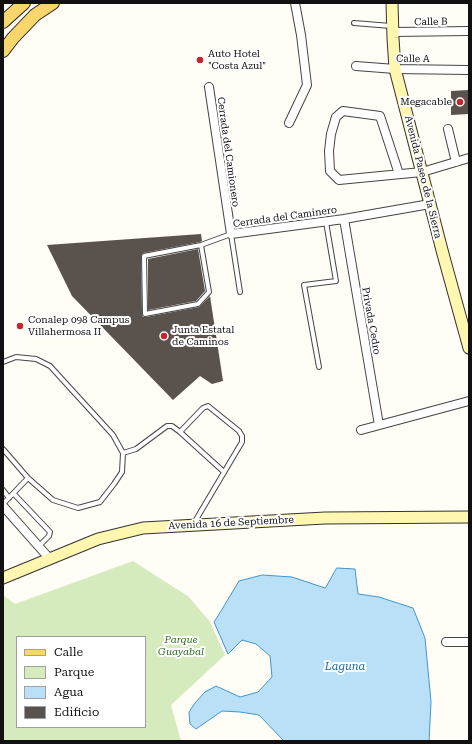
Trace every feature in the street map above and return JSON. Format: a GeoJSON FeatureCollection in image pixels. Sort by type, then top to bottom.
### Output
{"type":"FeatureCollection","features":[{"type":"Feature","properties":{"kind":"main road"},"geometry":{"type":"LineString","coordinates":[[3,22],[24,3]]}},
{"type":"Feature","properties":{"kind":"main road"},"geometry":{"type":"LineString","coordinates":[[3,51],[36,9],[53,3]]}},
{"type":"Feature","properties":{"kind":"main road","name":"Avenida Paseo de la Sierra"},"geometry":{"type":"LineString","coordinates":[[392,3],[395,69],[469,348]]}},
{"type":"Feature","properties":{"kind":"main road","name":"Avenida 16 de Septiembre"},"geometry":{"type":"LineString","coordinates":[[3,578],[98,539],[143,528],[325,518],[469,517]]}},
{"type":"Feature","properties":{"kind":"street"},"geometry":{"type":"LineString","coordinates":[[290,123],[307,85],[301,35],[295,3]]}},
{"type":"Feature","properties":{"kind":"street","name":"Calle B"},"geometry":{"type":"LineString","coordinates":[[393,29],[469,31]]}},
{"type":"Feature","properties":{"kind":"street","name":"Calle A"},"geometry":{"type":"LineString","coordinates":[[356,66],[395,69],[469,70]]}},
{"type":"Feature","properties":{"kind":"street","name":"Cerrada del Camionero"},"geometry":{"type":"LineString","coordinates":[[209,87],[231,234]]}},
{"type":"Feature","properties":{"kind":"street"},"geometry":{"type":"LineString","coordinates":[[399,174],[380,116],[344,111],[336,117],[328,151],[330,171],[339,180],[422,172],[469,158]]}},
{"type":"Feature","properties":{"kind":"street"},"geometry":{"type":"LineString","coordinates":[[448,129],[456,162]]}},
{"type":"Feature","properties":{"kind":"street","name":"Cerrada del Caminero"},"geometry":{"type":"LineString","coordinates":[[231,234],[326,222],[430,204]]}},
{"type":"Feature","properties":{"kind":"street","name":"Privada Cedro"},"geometry":{"type":"LineString","coordinates":[[344,219],[379,425]]}},
{"type":"Feature","properties":{"kind":"street"},"geometry":{"type":"LineString","coordinates":[[361,430],[469,401]]}},
{"type":"Feature","properties":{"kind":"street"},"geometry":{"type":"LineString","coordinates":[[3,505],[49,558]]}},
{"type":"Feature","properties":{"kind":"street"},"geometry":{"type":"LineString","coordinates":[[446,642],[469,642]]}},
{"type":"Feature","properties":{"kind":"lane"},"geometry":{"type":"LineString","coordinates":[[354,24],[393,29]]}},
{"type":"Feature","properties":{"kind":"lane"},"geometry":{"type":"LineString","coordinates":[[319,367],[304,285],[336,281],[326,222]]}},
{"type":"Feature","properties":{"kind":"lane","name":"Cerrada del Caminero"},"geometry":{"type":"LineString","coordinates":[[201,245],[209,292],[198,304],[145,314],[144,256],[201,245],[231,234]]}},
{"type":"Feature","properties":{"kind":"lane","name":"Cerrada del Camionero"},"geometry":{"type":"LineString","coordinates":[[231,234],[240,292]]}},
{"type":"Feature","properties":{"kind":"lane"},"geometry":{"type":"LineString","coordinates":[[3,362],[16,357],[36,359],[50,366],[113,435],[123,453],[122,472],[100,502],[78,508],[53,500],[28,478],[3,449]]}},
{"type":"Feature","properties":{"kind":"lane"},"geometry":{"type":"LineString","coordinates":[[180,432],[203,408],[208,406],[242,436],[242,442],[193,525]]}},
{"type":"Feature","properties":{"kind":"lane"},"geometry":{"type":"LineString","coordinates":[[123,453],[136,449],[167,426],[172,426],[224,472]]}},
{"type":"Feature","properties":{"kind":"lane"},"geometry":{"type":"LineString","coordinates":[[3,505],[28,478]]}},
{"type":"Feature","properties":{"kind":"lane"},"geometry":{"type":"LineString","coordinates":[[3,490],[9,498]]}},
{"type":"Feature","properties":{"kind":"lane"},"geometry":{"type":"LineString","coordinates":[[14,494],[50,532],[49,536],[39,546]]}},
{"type":"Feature","properties":{"kind":"green space","name":"Parque Guayabal"},"geometry":{"type":"Polygon","coordinates":[[[133,561],[189,597],[210,622],[225,655],[171,705],[181,741],[3,741],[3,595],[15,604],[133,561]]]}},
{"type":"Feature","properties":{"kind":"water","name":"Laguna"},"geometry":{"type":"Polygon","coordinates":[[[337,568],[355,569],[358,594],[379,597],[413,608],[425,638],[431,702],[429,741],[284,741],[259,715],[240,712],[222,711],[196,729],[190,724],[189,712],[205,692],[216,686],[240,697],[258,692],[272,677],[270,656],[256,644],[242,640],[228,654],[214,622],[239,581],[262,575],[292,577],[325,588],[337,568]]]}},
{"type":"Feature","properties":{"kind":"building","name":"Megacable"},"geometry":{"type":"Polygon","coordinates":[[[469,90],[469,114],[451,115],[451,91],[469,90]]]}},
{"type":"Feature","properties":{"kind":"building","name":"Junta Estatal de Caminos"},"geometry":{"type":"Polygon","coordinates":[[[201,234],[202,241],[200,242],[143,253],[141,256],[143,317],[199,307],[210,296],[223,381],[212,384],[200,376],[173,400],[72,296],[47,245],[201,234]]]}},
{"type":"Feature","properties":{"kind":"building"},"geometry":{"type":"Polygon","coordinates":[[[198,249],[205,291],[196,301],[148,310],[148,259],[198,249]]]}},
{"type":"Feature","properties":{"kind":"place","name":"Auto Hotel \"Costa Azul\""},"geometry":{"type":"Point","coordinates":[200,60]}},
{"type":"Feature","properties":{"kind":"place","name":"Megacable"},"geometry":{"type":"Point","coordinates":[460,102]}},
{"type":"Feature","properties":{"kind":"place","name":"Conalep 098 Campus Villahermosa II"},"geometry":{"type":"Point","coordinates":[20,326]}},
{"type":"Feature","properties":{"kind":"place","name":"Junta Estatal de Caminos"},"geometry":{"type":"Point","coordinates":[164,336]}}]}
